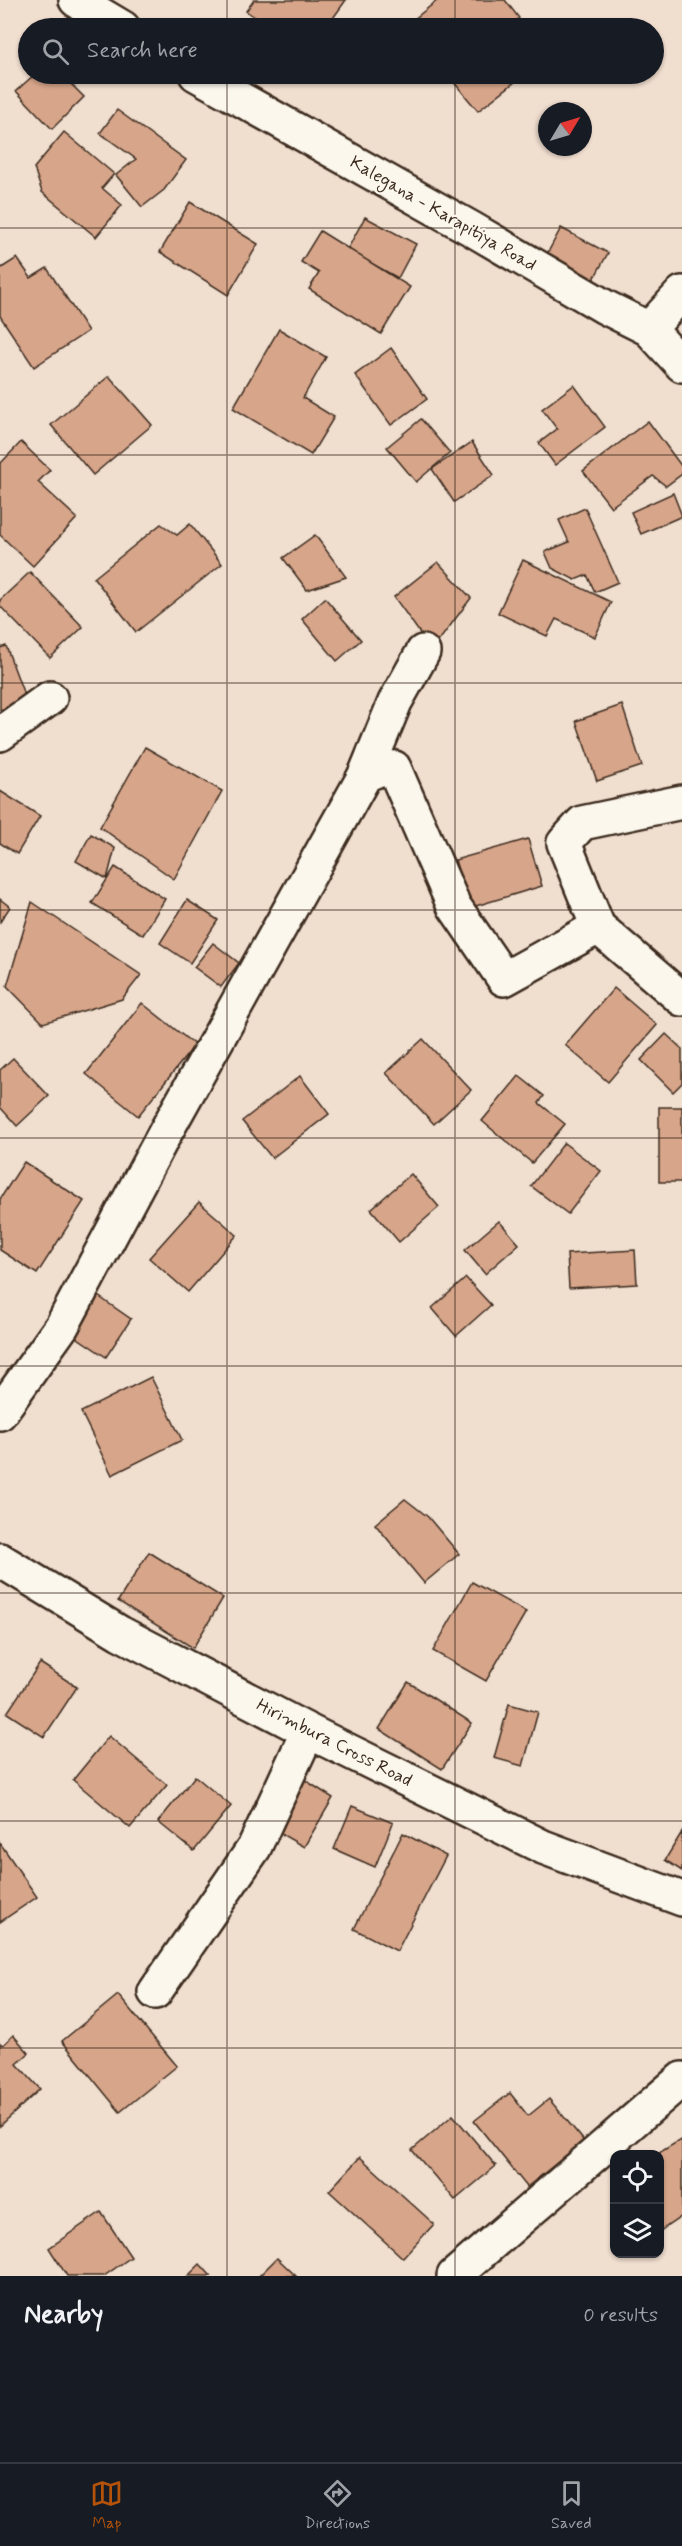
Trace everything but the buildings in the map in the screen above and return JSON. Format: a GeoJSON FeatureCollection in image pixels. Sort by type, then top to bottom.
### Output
{"type":"FeatureCollection","features":[{"type":"Feature","properties":{"kind":"street"},"geometry":{"type":"LineString","coordinates":[[76,0],[106,18]]}},
{"type":"Feature","properties":{"kind":"street","name":"Kalegana - Karapitiya Road"},"geometry":{"type":"LineString","coordinates":[[214,84],[472,229],[605,307],[648,329],[682,365]]}},
{"type":"Feature","properties":{"kind":"street"},"geometry":{"type":"LineString","coordinates":[[648,329],[682,294]]}},
{"type":"Feature","properties":{"kind":"street"},"geometry":{"type":"LineString","coordinates":[[0,1413],[62,1326],[165,1133],[365,775],[395,702],[423,652]]}},
{"type":"Feature","properties":{"kind":"street"},"geometry":{"type":"LineString","coordinates":[[0,734],[50,698]]}},
{"type":"Feature","properties":{"kind":"street"},"geometry":{"type":"LineString","coordinates":[[365,775],[384,766],[394,768],[454,906],[504,979],[597,927]]}},
{"type":"Feature","properties":{"kind":"street"},"geometry":{"type":"LineString","coordinates":[[682,802],[582,823],[564,843],[597,927],[682,999]]}},
{"type":"Feature","properties":{"kind":"street","name":"Hirimbura Cross Road"},"geometry":{"type":"LineString","coordinates":[[0,1560],[120,1633],[308,1731],[543,1847],[682,1899]]}},
{"type":"Feature","properties":{"kind":"street"},"geometry":{"type":"LineString","coordinates":[[155,1992],[254,1848],[308,1731]]}},
{"type":"Feature","properties":{"kind":"street"},"geometry":{"type":"LineString","coordinates":[[454,2276],[682,2079]]}}]}
